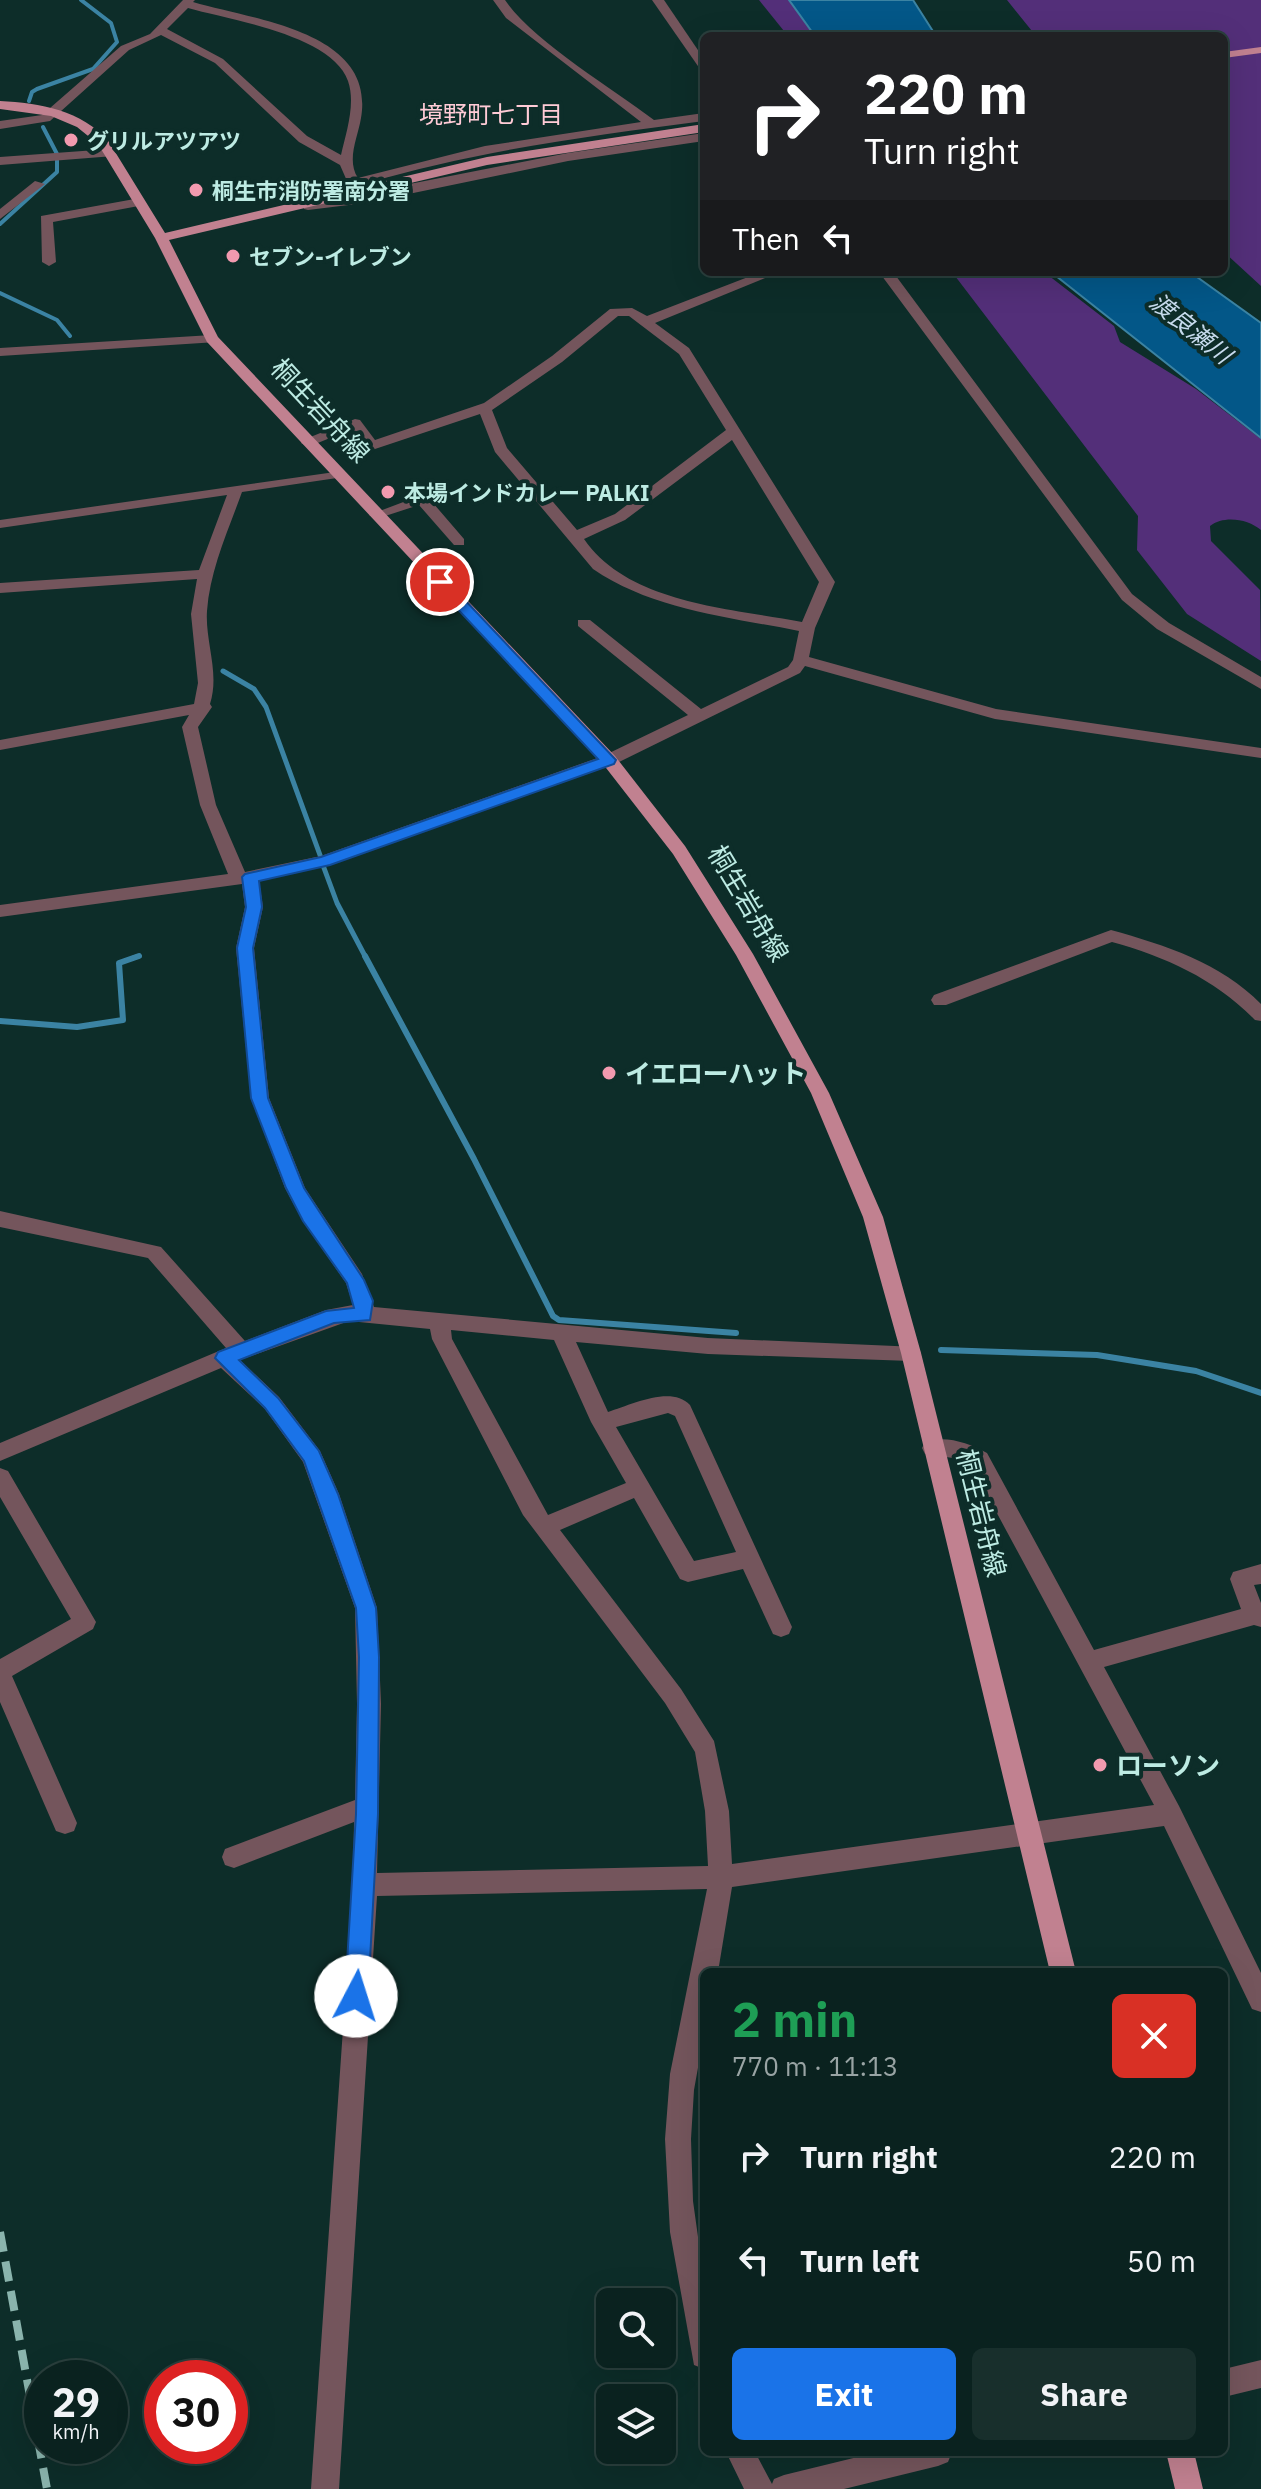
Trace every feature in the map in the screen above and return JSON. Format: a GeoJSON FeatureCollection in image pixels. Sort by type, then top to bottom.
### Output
{"type":"FeatureCollection","features":[{"type":"Feature","properties":{"kind":"main road"},"geometry":{"type":"LineString","coordinates":[[1228,54],[1261,50]]}},
{"type":"Feature","properties":{"kind":"main road","name":"桐生岩舟線"},"geometry":{"type":"LineString","coordinates":[[0,105],[55,112],[91,129],[110,153],[161,238],[212,339],[609,760],[679,850],[707,893],[820,1093],[873,1217],[911,1353],[1062,1968]]}},
{"type":"Feature","properties":{"kind":"main road"},"geometry":{"type":"LineString","coordinates":[[363,190],[560,148],[700,129]]}},
{"type":"Feature","properties":{"kind":"main road"},"geometry":{"type":"LineString","coordinates":[[161,238],[308,206]]}},
{"type":"Feature","properties":{"kind":"main road"},"geometry":{"type":"LineString","coordinates":[[1181,2456],[1189,2489]]}},
{"type":"Feature","properties":{"kind":"street"},"geometry":{"type":"LineString","coordinates":[[499,0],[510,16],[542,42],[652,124]]}},
{"type":"Feature","properties":{"kind":"street"},"geometry":{"type":"LineString","coordinates":[[658,0],[700,61]]}},
{"type":"Feature","properties":{"kind":"street"},"geometry":{"type":"LineString","coordinates":[[0,125],[34,122],[55,112],[125,48],[160,30],[188,2],[305,40],[327,50],[349,71],[358,85],[358,108],[345,163]]}},
{"type":"Feature","properties":{"kind":"street"},"geometry":{"type":"LineString","coordinates":[[160,30],[219,61],[303,139],[345,163],[363,190]]}},
{"type":"Feature","properties":{"kind":"street"},"geometry":{"type":"LineString","coordinates":[[308,206],[363,190],[379,176],[506,147],[700,118]]}},
{"type":"Feature","properties":{"kind":"street"},"geometry":{"type":"LineString","coordinates":[[308,206],[363,190],[700,138]]}},
{"type":"Feature","properties":{"kind":"street"},"geometry":{"type":"LineString","coordinates":[[0,161],[110,153]]}},
{"type":"Feature","properties":{"kind":"street"},"geometry":{"type":"LineString","coordinates":[[1,212],[39,184]]}},
{"type":"Feature","properties":{"kind":"street"},"geometry":{"type":"LineString","coordinates":[[49,262],[46,219],[140,202]]}},
{"type":"Feature","properties":{"kind":"street"},"geometry":{"type":"LineString","coordinates":[[647,321],[763,276]]}},
{"type":"Feature","properties":{"kind":"street"},"geometry":{"type":"LineString","coordinates":[[889,276],[1127,597],[1163,626],[1261,684]]}},
{"type":"Feature","properties":{"kind":"street"},"geometry":{"type":"LineString","coordinates":[[0,911],[245,878],[324,861],[609,760],[794,670],[801,660],[807,628],[827,582],[684,351],[632,312],[615,312],[557,359],[484,407],[372,446],[355,423],[308,443]]}},
{"type":"Feature","properties":{"kind":"street"},"geometry":{"type":"LineString","coordinates":[[0,352],[212,339]]}},
{"type":"Feature","properties":{"kind":"street"},"geometry":{"type":"LineString","coordinates":[[484,407],[500,449],[595,564],[612,577],[648,593],[807,628]]}},
{"type":"Feature","properties":{"kind":"street"},"geometry":{"type":"LineString","coordinates":[[575,537],[620,517],[733,432]]}},
{"type":"Feature","properties":{"kind":"street"},"geometry":{"type":"LineString","coordinates":[[0,524],[337,474]]}},
{"type":"Feature","properties":{"kind":"street"},"geometry":{"type":"LineString","coordinates":[[236,490],[204,574],[199,616],[206,668],[204,707],[190,727],[208,805],[245,878],[254,907],[245,948],[260,1098],[295,1188],[310,1216],[355,1280],[364,1314]]}},
{"type":"Feature","properties":{"kind":"street"},"geometry":{"type":"LineString","coordinates":[[376,515],[422,499],[459,542]]}},
{"type":"Feature","properties":{"kind":"street"},"geometry":{"type":"LineString","coordinates":[[0,588],[204,574]]}},
{"type":"Feature","properties":{"kind":"street"},"geometry":{"type":"LineString","coordinates":[[584,623],[699,716]]}},
{"type":"Feature","properties":{"kind":"street"},"geometry":{"type":"LineString","coordinates":[[801,660],[995,714],[1261,753]]}},
{"type":"Feature","properties":{"kind":"street"},"geometry":{"type":"LineString","coordinates":[[0,745],[204,707]]}},
{"type":"Feature","properties":{"kind":"street"},"geometry":{"type":"LineString","coordinates":[[940,1000],[1111,936],[1215,974],[1232,985],[1261,1015]]}},
{"type":"Feature","properties":{"kind":"street"},"geometry":{"type":"LineString","coordinates":[[0,1219],[154,1252],[312,1457],[328,1494],[366,1608],[369,1657],[365,1885],[325,2489]]}},
{"type":"Feature","properties":{"kind":"street"},"geometry":{"type":"LineString","coordinates":[[0,1452],[232,1354],[333,1316],[364,1314],[439,1320],[708,1346],[911,1353]]}},
{"type":"Feature","properties":{"kind":"street"},"geometry":{"type":"LineString","coordinates":[[439,1320],[442,1339],[531,1509],[673,1696],[706,1749],[717,1811],[721,1877],[705,1968]]}},
{"type":"Feature","properties":{"kind":"street"},"geometry":{"type":"LineString","coordinates":[[562,1334],[602,1422],[688,1572],[749,1558]]}},
{"type":"Feature","properties":{"kind":"street"},"geometry":{"type":"LineString","coordinates":[[602,1422],[668,1404],[678,1406],[683,1411],[781,1627]]}},
{"type":"Feature","properties":{"kind":"street"},"geometry":{"type":"LineString","coordinates":[[933,1448],[963,1450],[979,1459],[1171,1814],[1261,2000]]}},
{"type":"Feature","properties":{"kind":"street"},"geometry":{"type":"LineString","coordinates":[[0,1477],[85,1622],[0,1674],[65,1823]]}},
{"type":"Feature","properties":{"kind":"street"},"geometry":{"type":"LineString","coordinates":[[545,1526],[641,1486]]}},
{"type":"Feature","properties":{"kind":"street"},"geometry":{"type":"LineString","coordinates":[[1089,1661],[1258,1616],[1241,1579],[1261,1574]]}},
{"type":"Feature","properties":{"kind":"street"},"geometry":{"type":"LineString","coordinates":[[234,1857],[367,1806]]}},
{"type":"Feature","properties":{"kind":"street"},"geometry":{"type":"LineString","coordinates":[[365,1885],[721,1877],[1171,1814]]}},
{"type":"Feature","properties":{"kind":"street"},"geometry":{"type":"LineString","coordinates":[[700,1994],[679,2103],[677,2172],[684,2255],[700,2335]]}},
{"type":"Feature","properties":{"kind":"street"},"geometry":{"type":"LineString","coordinates":[[1228,2382],[1261,2374]]}},
{"type":"Feature","properties":{"kind":"street"},"geometry":{"type":"LineString","coordinates":[[742,2456],[759,2489]]}},
{"type":"Feature","properties":{"kind":"street"},"geometry":{"type":"LineString","coordinates":[[784,2489],[921,2456]]}},
{"type":"Feature","properties":{"kind":"shaded area"},"geometry":{"type":"Polygon","coordinates":[[[759,0],[789,0],[812,32],[785,32],[759,0]]]}},
{"type":"Feature","properties":{"kind":"shaded area"},"geometry":{"type":"Polygon","coordinates":[[[1007,0],[1261,0],[1261,286],[1228,256],[1228,32],[1033,32],[1007,0]]]}},
{"type":"Feature","properties":{"kind":"shaded area"},"geometry":{"type":"Polygon","coordinates":[[[955,276],[1049,276],[1114,326],[1120,342],[1196,389],[1261,439],[1261,530],[1250,523],[1236,520],[1222,520],[1210,526],[1211,541],[1260,590],[1261,661],[1187,614],[1137,550],[1138,516],[955,276]]]}},
{"type":"Feature","properties":{"kind":"water"},"geometry":{"type":"Polygon","coordinates":[[[789,0],[913,0],[933,32],[812,32],[789,0]]]}},
{"type":"Feature","properties":{"kind":"water","name":"渡良瀬川"},"geometry":{"type":"Polygon","coordinates":[[[1056,276],[1196,276],[1261,323],[1261,438],[1056,276]]]}},
{"type":"Feature","properties":{"kind":"waterway"},"geometry":{"type":"LineString","coordinates":[[29,101],[32,92],[37,89],[93,69],[117,42],[111,23],[81,0]]}},
{"type":"Feature","properties":{"kind":"waterway"},"geometry":{"type":"LineString","coordinates":[[0,224],[57,172],[57,154],[43,127]]}},
{"type":"Feature","properties":{"kind":"waterway"},"geometry":{"type":"LineString","coordinates":[[0,293],[57,320],[70,336]]}},
{"type":"Feature","properties":{"kind":"waterway"},"geometry":{"type":"LineString","coordinates":[[223,671],[254,689],[266,707],[320,855]]}},
{"type":"Feature","properties":{"kind":"waterway"},"geometry":{"type":"LineString","coordinates":[[324,868],[337,903],[366,958]]}},
{"type":"Feature","properties":{"kind":"waterway"},"geometry":{"type":"LineString","coordinates":[[0,1021],[77,1027],[123,1020],[119,963],[139,956],[133,958]]}},
{"type":"Feature","properties":{"kind":"waterway"},"geometry":{"type":"LineString","coordinates":[[365,956],[474,1159],[553,1316],[559,1320],[736,1333]]}},
{"type":"Feature","properties":{"kind":"waterway"},"geometry":{"type":"LineString","coordinates":[[941,1350],[1097,1355],[1196,1371],[1261,1393]]}},
{"type":"Feature","properties":{"kind":"railway"},"geometry":{"type":"LineString","coordinates":[[0,2232],[47,2489]]}},
{"type":"Feature","properties":{"kind":"place","name":"グリルアツアツ"},"geometry":{"type":"Point","coordinates":[71,140]}},
{"type":"Feature","properties":{"kind":"place","name":"桐生市消防署南分署"},"geometry":{"type":"Point","coordinates":[196,190]}},
{"type":"Feature","properties":{"kind":"place","name":"セブン-イレブン"},"geometry":{"type":"Point","coordinates":[233,256]}},
{"type":"Feature","properties":{"kind":"place","name":"本場インドカレー PALKI"},"geometry":{"type":"Point","coordinates":[388,492]}},
{"type":"Feature","properties":{"kind":"place","name":"イエローハット"},"geometry":{"type":"Point","coordinates":[609,1073]}},
{"type":"Feature","properties":{"kind":"place","name":"ローソン"},"geometry":{"type":"Point","coordinates":[1100,1765]}},
{"type":"Feature","properties":{"kind":"district","name":"境野町七丁目"},"geometry":{"type":"Point","coordinates":[491,114]}},
{"type":"Feature","properties":{"kind":"route"},"geometry":{"type":"LineString","coordinates":[[356,1996],[367,1814],[369,1657],[366,1608],[328,1494],[312,1457],[272,1403],[224,1358],[333,1316],[364,1314],[363,1301],[355,1280],[310,1216],[295,1188],[260,1098],[245,948],[254,907],[250,877],[324,861],[609,760],[440,582]]}}]}
